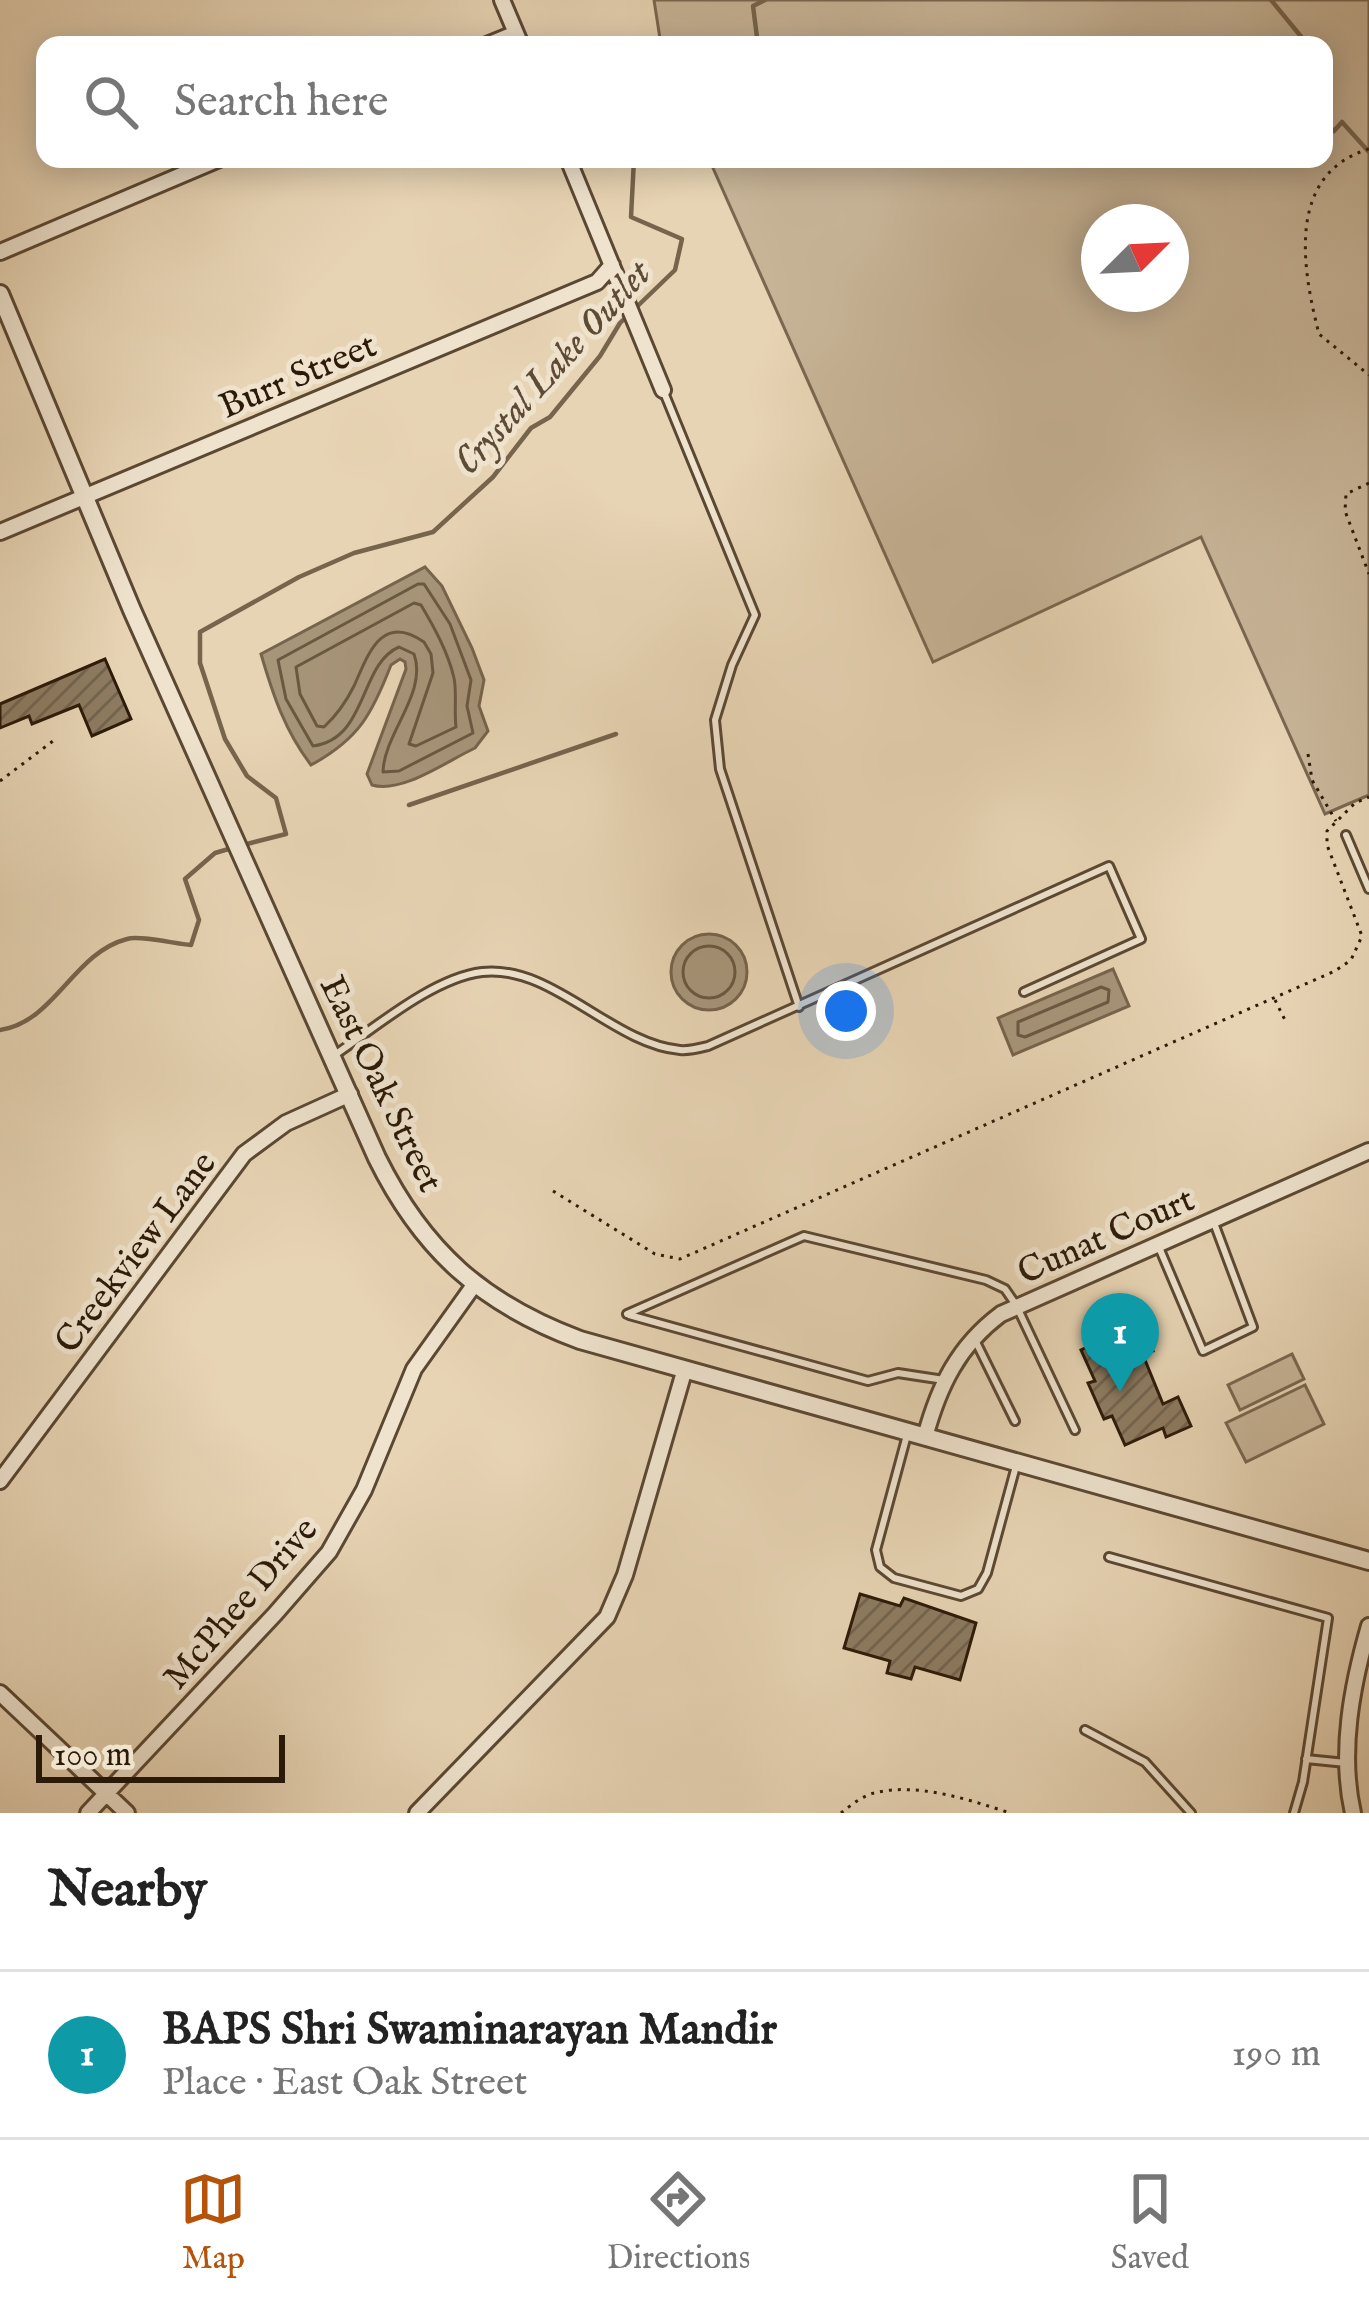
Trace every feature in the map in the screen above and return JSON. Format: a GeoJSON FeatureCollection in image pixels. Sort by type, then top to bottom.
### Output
{"type":"FeatureCollection","features":[{"type":"Feature","properties":{"kind":"street"},"geometry":{"type":"LineString","coordinates":[[502,0],[518,36]]}},
{"type":"Feature","properties":{"kind":"street"},"geometry":{"type":"LineString","coordinates":[[0,252],[198,168]]}},
{"type":"Feature","properties":{"kind":"street"},"geometry":{"type":"LineString","coordinates":[[572,168],[663,390]]}},
{"type":"Feature","properties":{"kind":"street","name":"Burr Street"},"geometry":{"type":"LineString","coordinates":[[0,532],[597,282],[612,265]]}},
{"type":"Feature","properties":{"kind":"street","name":"East Oak Street"},"geometry":{"type":"LineString","coordinates":[[0,294],[254,889],[395,1196],[437,1251],[474,1285],[561,1333],[683,1372],[1369,1561]]}},
{"type":"Feature","properties":{"kind":"street","name":"Creekview Lane"},"geometry":{"type":"LineString","coordinates":[[0,1481],[244,1154],[286,1123],[350,1094]]}},
{"type":"Feature","properties":{"kind":"street","name":"Cunat Court"},"geometry":{"type":"LineString","coordinates":[[916,1434],[973,1336],[1016,1305],[1369,1151]]}},
{"type":"Feature","properties":{"kind":"street","name":"McPhee Drive"},"geometry":{"type":"LineString","coordinates":[[88,1813],[275,1615],[328,1552],[364,1490],[414,1370],[474,1285]]}},
{"type":"Feature","properties":{"kind":"street"},"geometry":{"type":"LineString","coordinates":[[417,1813],[607,1617],[625,1575],[683,1372]]}},
{"type":"Feature","properties":{"kind":"street"},"geometry":{"type":"LineString","coordinates":[[1353,1813],[1346,1763],[1355,1673],[1369,1626]]}},
{"type":"Feature","properties":{"kind":"street"},"geometry":{"type":"LineString","coordinates":[[0,1693],[127,1813]]}},
{"type":"Feature","properties":{"kind":"lane"},"geometry":{"type":"LineString","coordinates":[[663,390],[755,615],[732,665],[715,720],[720,769],[799,1007]]}},
{"type":"Feature","properties":{"kind":"lane"},"geometry":{"type":"LineString","coordinates":[[1346,835],[1369,889]]}},
{"type":"Feature","properties":{"kind":"lane"},"geometry":{"type":"LineString","coordinates":[[332,1056],[427,993],[480,972],[514,974],[583,1005],[629,1034],[680,1050],[708,1046],[1109,866],[1141,939],[1024,992]]}},
{"type":"Feature","properties":{"kind":"lane"},"geometry":{"type":"LineString","coordinates":[[1158,1244],[1204,1351],[1253,1327],[1213,1220]]}},
{"type":"Feature","properties":{"kind":"lane"},"geometry":{"type":"LineString","coordinates":[[944,1380],[898,1373],[868,1382],[627,1314],[804,1235],[986,1280],[1005,1289],[1016,1305],[1075,1430]]}},
{"type":"Feature","properties":{"kind":"lane"},"geometry":{"type":"LineString","coordinates":[[973,1336],[1015,1421]]}},
{"type":"Feature","properties":{"kind":"lane"},"geometry":{"type":"LineString","coordinates":[[916,1434],[876,1550],[880,1568],[894,1578],[961,1596],[978,1589],[987,1573],[1016,1464]]}},
{"type":"Feature","properties":{"kind":"lane"},"geometry":{"type":"LineString","coordinates":[[1109,1557],[1328,1618],[1294,1813]]}},
{"type":"Feature","properties":{"kind":"lane"},"geometry":{"type":"LineString","coordinates":[[1085,1730],[1145,1762],[1191,1813]]}},
{"type":"Feature","properties":{"kind":"lane"},"geometry":{"type":"LineString","coordinates":[[1306,1760],[1346,1763]]}},
{"type":"Feature","properties":{"kind":"path"},"geometry":{"type":"LineString","coordinates":[[1369,149],[1345,157],[1321,182],[1304,227],[1304,252],[1319,334],[1369,375]]}},
{"type":"Feature","properties":{"kind":"path"},"geometry":{"type":"LineString","coordinates":[[1369,483],[1346,494],[1345,511],[1369,574]]}},
{"type":"Feature","properties":{"kind":"path"},"geometry":{"type":"LineString","coordinates":[[0,781],[57,738]]}},
{"type":"Feature","properties":{"kind":"path"},"geometry":{"type":"LineString","coordinates":[[1308,754],[1312,780],[1336,821]]}},
{"type":"Feature","properties":{"kind":"path"},"geometry":{"type":"LineString","coordinates":[[554,1191],[655,1254],[680,1259],[1336,971],[1359,949],[1359,925],[1327,845],[1327,831],[1355,803],[1369,797]]}},
{"type":"Feature","properties":{"kind":"path"},"geometry":{"type":"LineString","coordinates":[[1274,999],[1285,1020]]}},
{"type":"Feature","properties":{"kind":"path"},"geometry":{"type":"LineString","coordinates":[[785,1214],[796,1239]]}},
{"type":"Feature","properties":{"kind":"path"},"geometry":{"type":"LineString","coordinates":[[841,1813],[873,1793],[899,1791],[956,1797],[1010,1813]]}},
{"type":"Feature","properties":{"kind":"shaded area"},"geometry":{"type":"Polygon","coordinates":[[[654,0],[1369,0],[1369,795],[1325,814],[1201,537],[933,662],[713,168],[1333,168],[1333,36],[660,36],[654,0]]]}},
{"type":"Feature","properties":{"kind":"shaded area"},"geometry":{"type":"Polygon","coordinates":[[[1292,1354],[1304,1379],[1240,1410],[1228,1385],[1292,1354]]]}},
{"type":"Feature","properties":{"kind":"shaded area"},"geometry":{"type":"Polygon","coordinates":[[[1305,1385],[1324,1424],[1246,1462],[1226,1423],[1305,1385]]]}},
{"type":"Feature","properties":{"kind":"water"},"geometry":{"type":"Polygon","coordinates":[[[425,567],[442,586],[472,648],[484,680],[479,706],[488,731],[475,748],[424,775],[397,785],[372,785],[367,774],[406,669],[400,659],[391,665],[362,724],[311,765],[281,712],[261,654],[425,567]]]}},
{"type":"Feature","properties":{"kind":"water"},"geometry":{"type":"Polygon","coordinates":[[[709,934],[736,945],[747,972],[736,999],[709,1010],[682,999],[671,972],[682,945],[709,934]]]}},
{"type":"Feature","properties":{"kind":"water"},"geometry":{"type":"Polygon","coordinates":[[[1113,969],[1129,1006],[1013,1055],[998,1018],[1113,969]]]}},
{"type":"Feature","properties":{"kind":"building"},"geometry":{"type":"Polygon","coordinates":[[[105,659],[131,719],[92,736],[79,705],[32,724],[29,716],[0,728],[0,704],[105,659]]]}},
{"type":"Feature","properties":{"kind":"building"},"geometry":{"type":"Polygon","coordinates":[[[1145,1329],[1153,1351],[1143,1355],[1163,1404],[1178,1397],[1191,1426],[1166,1437],[1163,1428],[1125,1445],[1112,1416],[1104,1419],[1088,1383],[1095,1381],[1081,1350],[1124,1330],[1127,1337],[1145,1329]]]}},
{"type":"Feature","properties":{"kind":"building"},"geometry":{"type":"Polygon","coordinates":[[[860,1594],[900,1606],[904,1598],[976,1623],[960,1680],[915,1667],[911,1679],[887,1673],[890,1661],[844,1648],[860,1594]]]}},
{"type":"Feature","properties":{"kind":"waterway","name":"Crystal Lake Outlet"},"geometry":{"type":"LineString","coordinates":[[757,36],[753,6],[765,0]]}},
{"type":"Feature","properties":{"kind":"waterway"},"geometry":{"type":"LineString","coordinates":[[1271,0],[1301,36]]}},
{"type":"Feature","properties":{"kind":"waterway"},"geometry":{"type":"LineString","coordinates":[[1333,130],[1342,122],[1369,152]]}},
{"type":"Feature","properties":{"kind":"waterway","name":"Crystal Lake Outlet"},"geometry":{"type":"LineString","coordinates":[[243,845],[286,834],[276,798],[247,776],[225,739],[200,663],[200,632],[299,577],[354,553],[433,532],[493,477],[531,428],[550,417],[600,356],[620,323],[675,270],[682,239],[631,217],[634,168]]}},
{"type":"Feature","properties":{"kind":"waterway"},"geometry":{"type":"LineString","coordinates":[[409,805],[616,734]]}},
{"type":"Feature","properties":{"kind":"waterway","name":"Crystal Lake Outlet"},"geometry":{"type":"LineString","coordinates":[[0,1030],[35,1014],[108,947],[133,938],[191,945],[199,920],[185,879],[215,853],[232,848]]}},
{"type":"Feature","properties":{"kind":"place","name":"BAPS Shri Swaminarayan Mandir"},"geometry":{"type":"Point","coordinates":[1120,1392]}}]}
